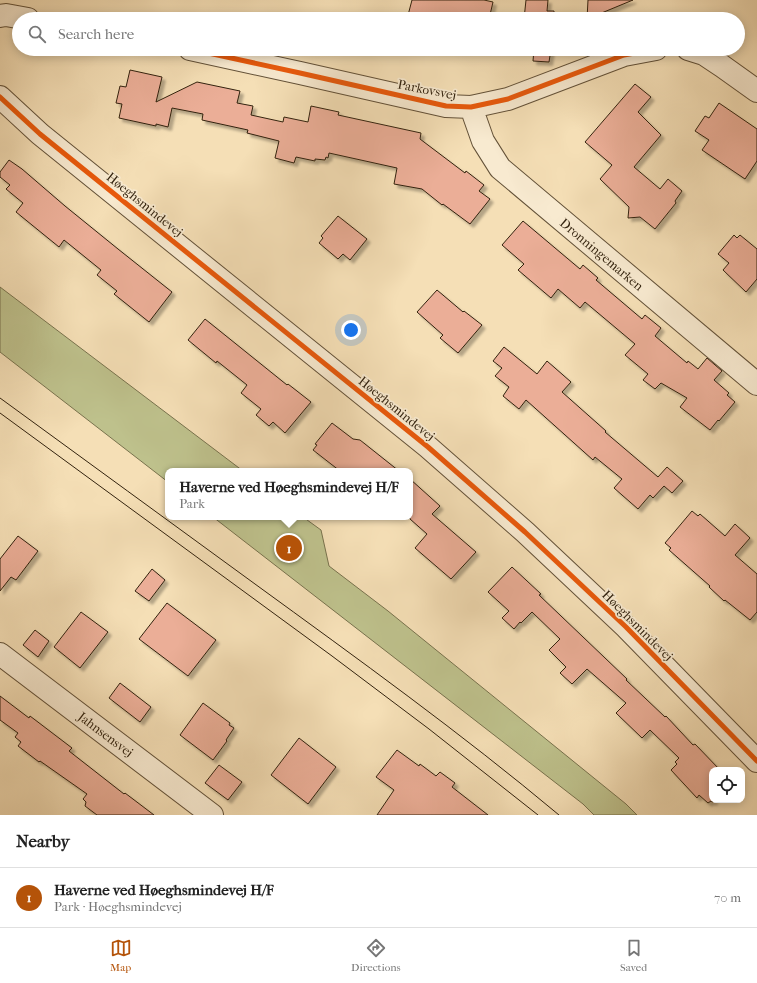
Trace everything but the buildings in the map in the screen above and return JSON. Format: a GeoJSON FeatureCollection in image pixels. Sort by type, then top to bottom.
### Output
{"type":"FeatureCollection","features":[{"type":"Feature","properties":{"kind":"street"},"geometry":{"type":"LineString","coordinates":[[0,16],[12,16]]}},
{"type":"Feature","properties":{"kind":"street","name":"Parkovsvej"},"geometry":{"type":"LineString","coordinates":[[222,56],[446,106],[471,107],[508,99],[621,56]]}},
{"type":"Feature","properties":{"kind":"street"},"geometry":{"type":"LineString","coordinates":[[707,56],[757,91]]}},
{"type":"Feature","properties":{"kind":"street","name":"Høeghsmindevej"},"geometry":{"type":"LineString","coordinates":[[0,97],[40,134],[428,447],[525,532],[626,627],[757,761]]}},
{"type":"Feature","properties":{"kind":"street","name":"Dronningemarken"},"geometry":{"type":"LineString","coordinates":[[471,107],[483,141],[500,168],[757,384]]}},
{"type":"Feature","properties":{"kind":"street","name":"Jahnsensvej"},"geometry":{"type":"LineString","coordinates":[[0,654],[212,815]]}},
{"type":"Feature","properties":{"kind":"green space"},"geometry":{"type":"Polygon","coordinates":[[[0,287],[239,468],[165,468],[165,480],[0,352],[0,287]]]}},
{"type":"Feature","properties":{"kind":"green space"},"geometry":{"type":"Polygon","coordinates":[[[217,520],[307,520],[321,530],[329,566],[388,611],[626,804],[637,815],[594,815],[583,804],[217,520]]]}},
{"type":"Feature","properties":{"kind":"tram line"},"geometry":{"type":"LineString","coordinates":[[0,398],[165,518]]}},
{"type":"Feature","properties":{"kind":"tram line"},"geometry":{"type":"LineString","coordinates":[[0,413],[332,656],[429,729],[538,815]]}},
{"type":"Feature","properties":{"kind":"tram line"},"geometry":{"type":"LineString","coordinates":[[167,520],[409,697],[485,755],[559,815]]}},
{"type":"Feature","properties":{"kind":"cycle path"},"geometry":{"type":"LineString","coordinates":[[222,56],[446,106],[471,107],[508,99],[621,56]]}},
{"type":"Feature","properties":{"kind":"cycle path"},"geometry":{"type":"LineString","coordinates":[[0,97],[40,134],[428,447],[525,532],[626,627],[757,761]]}},
{"type":"Feature","properties":{"kind":"place","name":"Haverne ved Høeghsmindevej H/F"},"geometry":{"type":"Point","coordinates":[289,548]}}]}
